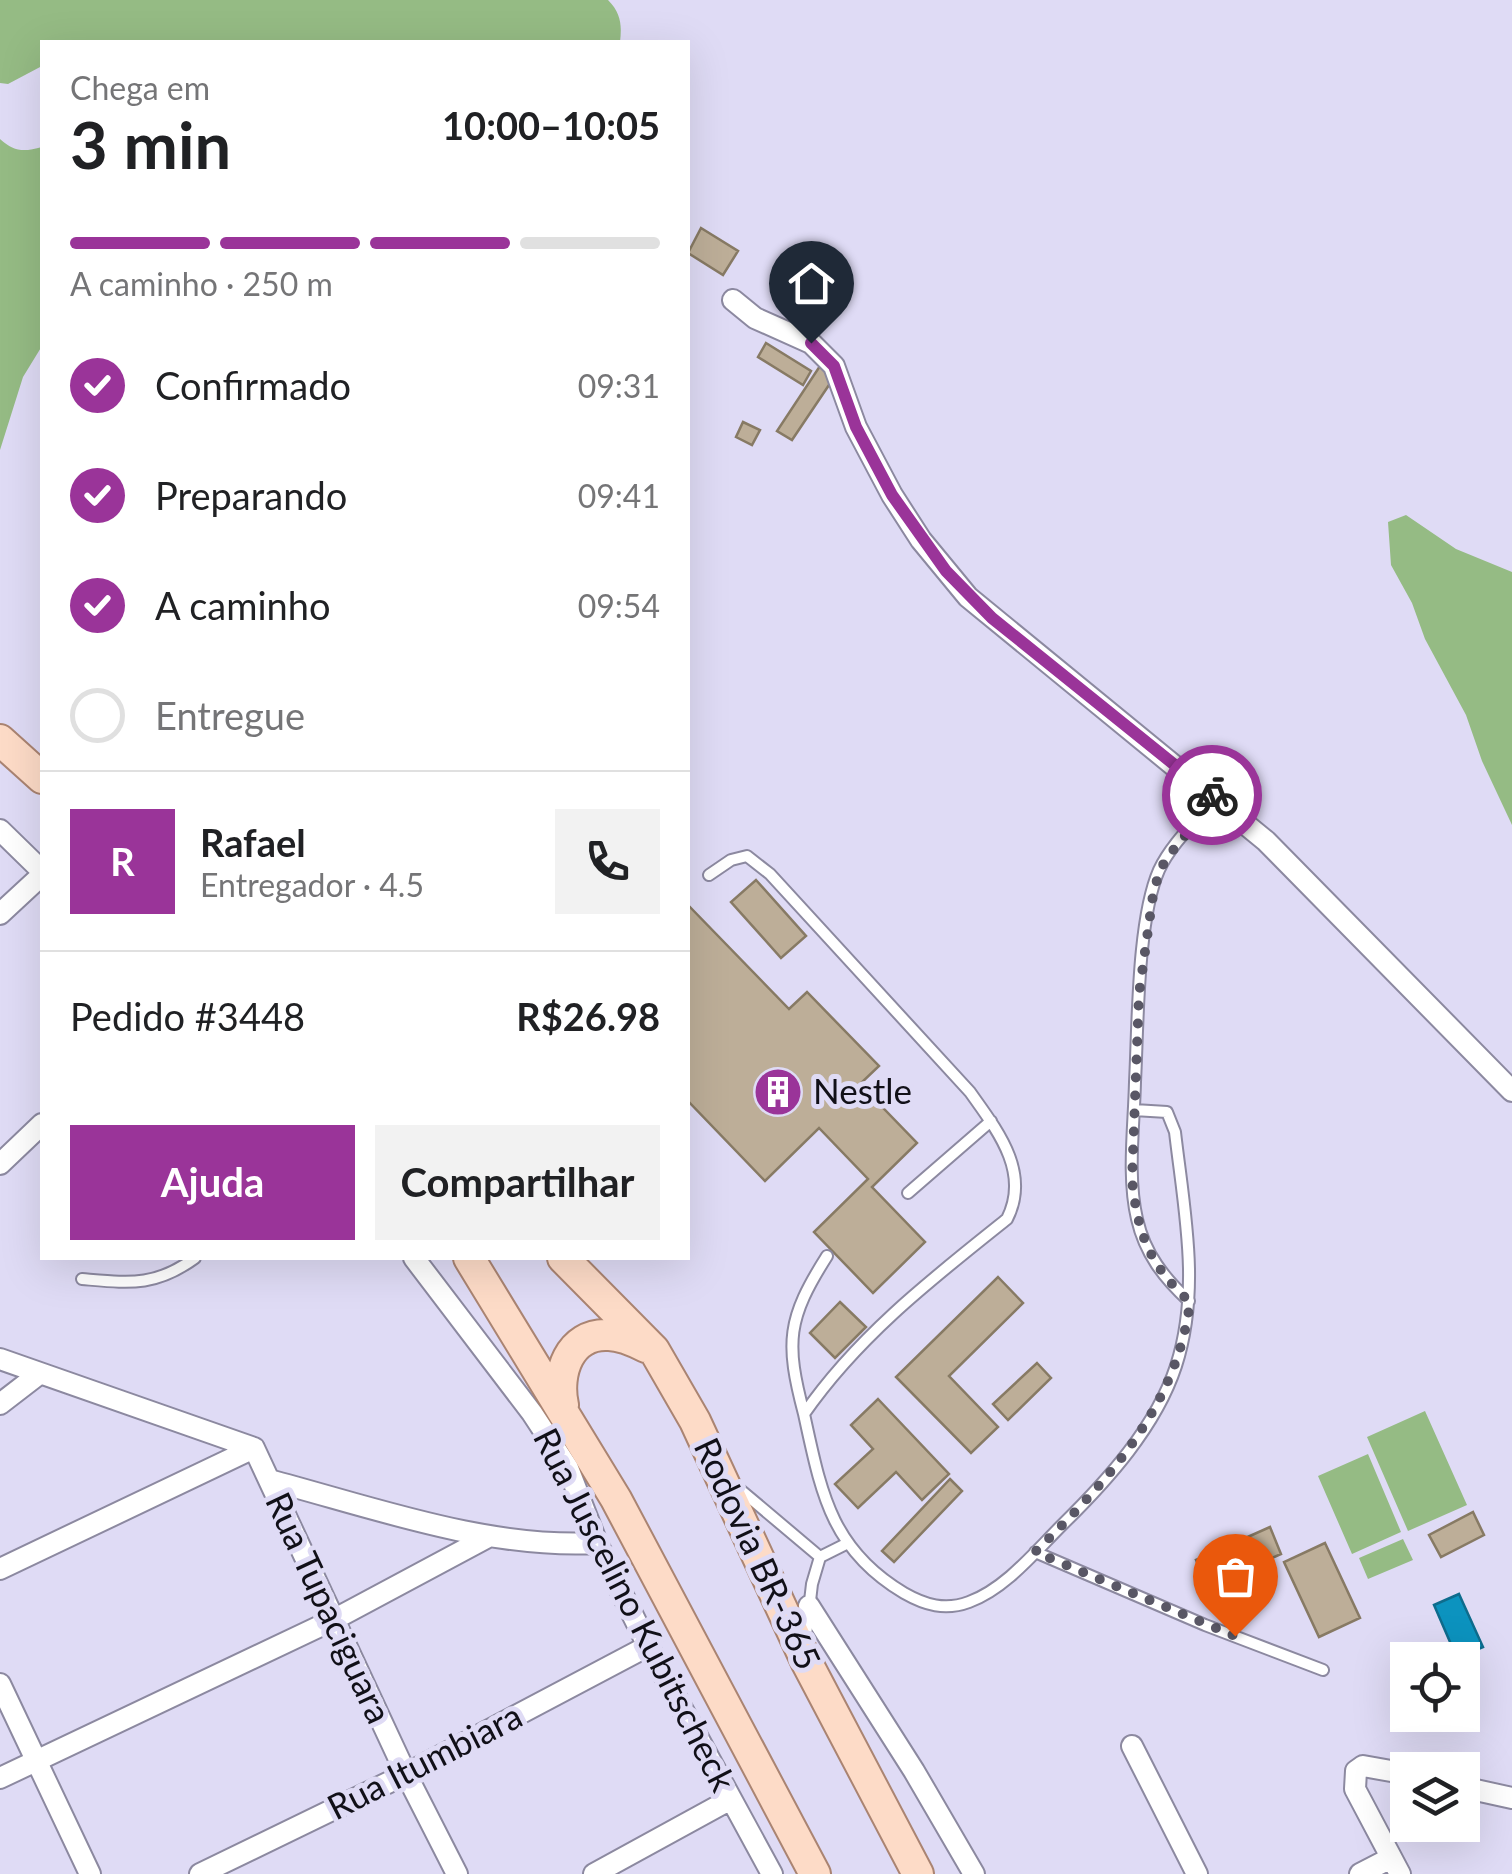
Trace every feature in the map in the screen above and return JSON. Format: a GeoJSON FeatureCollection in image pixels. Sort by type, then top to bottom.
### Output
{"type":"FeatureCollection","features":[{"type":"Feature","properties":{"kind":"main road"},"geometry":{"type":"LineString","coordinates":[[0,740],[40,776]]}},
{"type":"Feature","properties":{"kind":"main road"},"geometry":{"type":"LineString","coordinates":[[470,1260],[616,1499],[815,1874]]}},
{"type":"Feature","properties":{"kind":"main road","name":"Rodovia BR-365"},"geometry":{"type":"LineString","coordinates":[[565,1260],[654,1350],[695,1420],[807,1662],[918,1874]]}},
{"type":"Feature","properties":{"kind":"main road"},"geometry":{"type":"LineString","coordinates":[[564,1412],[561,1369],[582,1342],[611,1334],[654,1350]]}},
{"type":"Feature","properties":{"kind":"street"},"geometry":{"type":"LineString","coordinates":[[733,300],[755,318],[811,343],[834,366],[856,427],[892,495],[921,540],[968,597],[1266,841],[1512,1091]]}},
{"type":"Feature","properties":{"kind":"street"},"geometry":{"type":"LineString","coordinates":[[0,830],[40,871]]}},
{"type":"Feature","properties":{"kind":"street"},"geometry":{"type":"LineString","coordinates":[[0,914],[40,875]]}},
{"type":"Feature","properties":{"kind":"street"},"geometry":{"type":"LineString","coordinates":[[0,1164],[40,1126]]}},
{"type":"Feature","properties":{"kind":"street","name":"Rua Juscelino Kubitscheck"},"geometry":{"type":"LineString","coordinates":[[416,1260],[553,1444],[648,1646],[772,1874]]}},
{"type":"Feature","properties":{"kind":"street"},"geometry":{"type":"LineString","coordinates":[[0,1359],[254,1448]]}},
{"type":"Feature","properties":{"kind":"street"},"geometry":{"type":"LineString","coordinates":[[0,1404],[39,1374]]}},
{"type":"Feature","properties":{"kind":"street"},"geometry":{"type":"LineString","coordinates":[[0,1569],[254,1448]]}},
{"type":"Feature","properties":{"kind":"street","name":"Rua Tupaciguara"},"geometry":{"type":"LineString","coordinates":[[254,1448],[406,1774],[457,1874]]}},
{"type":"Feature","properties":{"kind":"street"},"geometry":{"type":"LineString","coordinates":[[269,1480],[490,1536],[540,1544],[597,1544]]}},
{"type":"Feature","properties":{"kind":"street"},"geometry":{"type":"LineString","coordinates":[[0,1778],[333,1620],[490,1536]]}},
{"type":"Feature","properties":{"kind":"street"},"geometry":{"type":"LineString","coordinates":[[808,1606],[974,1874]]}},
{"type":"Feature","properties":{"kind":"street","name":"Rua Itumbiara"},"geometry":{"type":"LineString","coordinates":[[200,1874],[406,1774],[648,1646]]}},
{"type":"Feature","properties":{"kind":"street"},"geometry":{"type":"LineString","coordinates":[[0,1684],[90,1874]]}},
{"type":"Feature","properties":{"kind":"street"},"geometry":{"type":"LineString","coordinates":[[1132,1746],[1197,1874]]}},
{"type":"Feature","properties":{"kind":"street"},"geometry":{"type":"LineString","coordinates":[[1360,1874],[1395,1866],[1355,1789],[1356,1771],[1363,1766],[1390,1770]]}},
{"type":"Feature","properties":{"kind":"street"},"geometry":{"type":"LineString","coordinates":[[1480,1790],[1512,1798]]}},
{"type":"Feature","properties":{"kind":"street"},"geometry":{"type":"LineString","coordinates":[[594,1874],[732,1799]]}},
{"type":"Feature","properties":{"kind":"lane"},"geometry":{"type":"LineString","coordinates":[[1190,1302],[1160,1273],[1138,1222],[1132,1180],[1139,994],[1154,888],[1165,860],[1216,798]]}},
{"type":"Feature","properties":{"kind":"lane"},"geometry":{"type":"LineString","coordinates":[[709,876],[740,856],[756,860],[970,1092],[1015,1172],[1017,1192],[1007,1220],[863,1341],[826,1382],[804,1414]]}},
{"type":"Feature","properties":{"kind":"lane"},"geometry":{"type":"LineString","coordinates":[[827,1256],[803,1294],[794,1319],[791,1348],[816,1470],[846,1544],[893,1586],[937,1607],[972,1601],[994,1588],[1035,1552],[1126,1454],[1159,1405],[1175,1368],[1190,1302],[1190,1263],[1173,1121],[1162,1110],[1134,1110]]}},
{"type":"Feature","properties":{"kind":"lane"},"geometry":{"type":"LineString","coordinates":[[908,1193],[990,1122]]}},
{"type":"Feature","properties":{"kind":"lane"},"geometry":{"type":"LineString","coordinates":[[82,1279],[138,1283],[173,1274],[192,1260]]}},
{"type":"Feature","properties":{"kind":"lane"},"geometry":{"type":"LineString","coordinates":[[718,1470],[820,1557]]}},
{"type":"Feature","properties":{"kind":"lane"},"geometry":{"type":"LineString","coordinates":[[807,1662],[808,1606],[820,1557],[846,1544]]}},
{"type":"Feature","properties":{"kind":"lane"},"geometry":{"type":"LineString","coordinates":[[1035,1552],[1322,1670]]}},
{"type":"Feature","properties":{"kind":"green space"},"geometry":{"type":"Polygon","coordinates":[[[0,0],[608,0],[621,25],[620,40],[40,40],[40,67],[8,84],[0,83],[0,0]]]}},
{"type":"Feature","properties":{"kind":"green space"},"geometry":{"type":"Polygon","coordinates":[[[0,139],[19,150],[40,148],[40,349],[23,377],[0,450],[0,139]]]}},
{"type":"Feature","properties":{"kind":"green space"},"geometry":{"type":"Polygon","coordinates":[[[1406,515],[1456,549],[1512,572],[1512,825],[1466,715],[1391,565],[1388,522],[1406,515]]]}},
{"type":"Feature","properties":{"kind":"green space"},"geometry":{"type":"Polygon","coordinates":[[[1425,1411],[1467,1505],[1408,1531],[1367,1437],[1425,1411]]]}},
{"type":"Feature","properties":{"kind":"green space"},"geometry":{"type":"Polygon","coordinates":[[[1368,1454],[1401,1532],[1352,1554],[1318,1476],[1368,1454]]]}},
{"type":"Feature","properties":{"kind":"green space"},"geometry":{"type":"Polygon","coordinates":[[[1403,1539],[1413,1560],[1368,1579],[1359,1558],[1403,1539]]]}},
{"type":"Feature","properties":{"kind":"water"},"geometry":{"type":"Polygon","coordinates":[[[1459,1594],[1483,1647],[1480,1648],[1480,1642],[1450,1642],[1434,1605],[1459,1594]]]}},
{"type":"Feature","properties":{"kind":"building"},"geometry":{"type":"Polygon","coordinates":[[[701,228],[738,251],[723,275],[690,254],[701,228]]]}},
{"type":"Feature","properties":{"kind":"building"},"geometry":{"type":"Polygon","coordinates":[[[766,343],[811,371],[803,385],[758,357],[766,343]]]}},
{"type":"Feature","properties":{"kind":"building"},"geometry":{"type":"Polygon","coordinates":[[[820,366],[835,376],[792,440],[777,431],[820,366]]]}},
{"type":"Feature","properties":{"kind":"building"},"geometry":{"type":"Polygon","coordinates":[[[743,422],[760,430],[752,445],[736,437],[743,422]]]}},
{"type":"Feature","properties":{"kind":"building"},"geometry":{"type":"Polygon","coordinates":[[[756,880],[806,936],[781,958],[731,902],[756,880]]]}},
{"type":"Feature","properties":{"kind":"building","name":"Nestle"},"geometry":{"type":"Polygon","coordinates":[[[690,907],[789,1009],[807,992],[879,1066],[860,1084],[917,1143],[872,1187],[925,1242],[873,1293],[814,1232],[868,1179],[819,1128],[765,1181],[690,1103],[690,907]]]}},
{"type":"Feature","properties":{"kind":"building"},"geometry":{"type":"Polygon","coordinates":[[[998,1277],[1023,1303],[949,1376],[998,1427],[971,1453],[896,1377],[998,1277]]]}},
{"type":"Feature","properties":{"kind":"building"},"geometry":{"type":"Polygon","coordinates":[[[840,1302],[866,1327],[835,1358],[810,1333],[840,1302]]]}},
{"type":"Feature","properties":{"kind":"building"},"geometry":{"type":"Polygon","coordinates":[[[1037,1363],[1051,1378],[1008,1420],[993,1404],[1037,1363]]]}},
{"type":"Feature","properties":{"kind":"building"},"geometry":{"type":"Polygon","coordinates":[[[878,1399],[949,1474],[922,1500],[896,1472],[858,1508],[835,1484],[873,1449],[851,1425],[878,1399]]]}},
{"type":"Feature","properties":{"kind":"building"},"geometry":{"type":"Polygon","coordinates":[[[950,1479],[962,1491],[894,1562],[882,1551],[950,1479]]]}},
{"type":"Feature","properties":{"kind":"building"},"geometry":{"type":"Polygon","coordinates":[[[1473,1512],[1484,1535],[1441,1557],[1429,1535],[1473,1512]]]}},
{"type":"Feature","properties":{"kind":"building"},"geometry":{"type":"Polygon","coordinates":[[[1270,1527],[1281,1554],[1208,1587],[1196,1560],[1270,1527]]]}},
{"type":"Feature","properties":{"kind":"building"},"geometry":{"type":"Polygon","coordinates":[[[1325,1543],[1360,1618],[1319,1637],[1284,1562],[1325,1543]]]}},
{"type":"Feature","properties":{"kind":"way so far"},"geometry":{"type":"LineString","coordinates":[[1212,795],[1216,798],[1158,872],[1139,994],[1134,1203],[1150,1255],[1160,1273],[1190,1302],[1186,1330],[1159,1405],[1126,1454],[1035,1552],[1235,1636]]}},
{"type":"Feature","properties":{"kind":"place","name":"Nestle"},"geometry":{"type":"Point","coordinates":[778,1092]}},
{"type":"Feature","properties":{"kind":"route"},"geometry":{"type":"LineString","coordinates":[[811,343],[834,366],[856,427],[892,495],[921,540],[968,597],[1212,795]]}}]}
